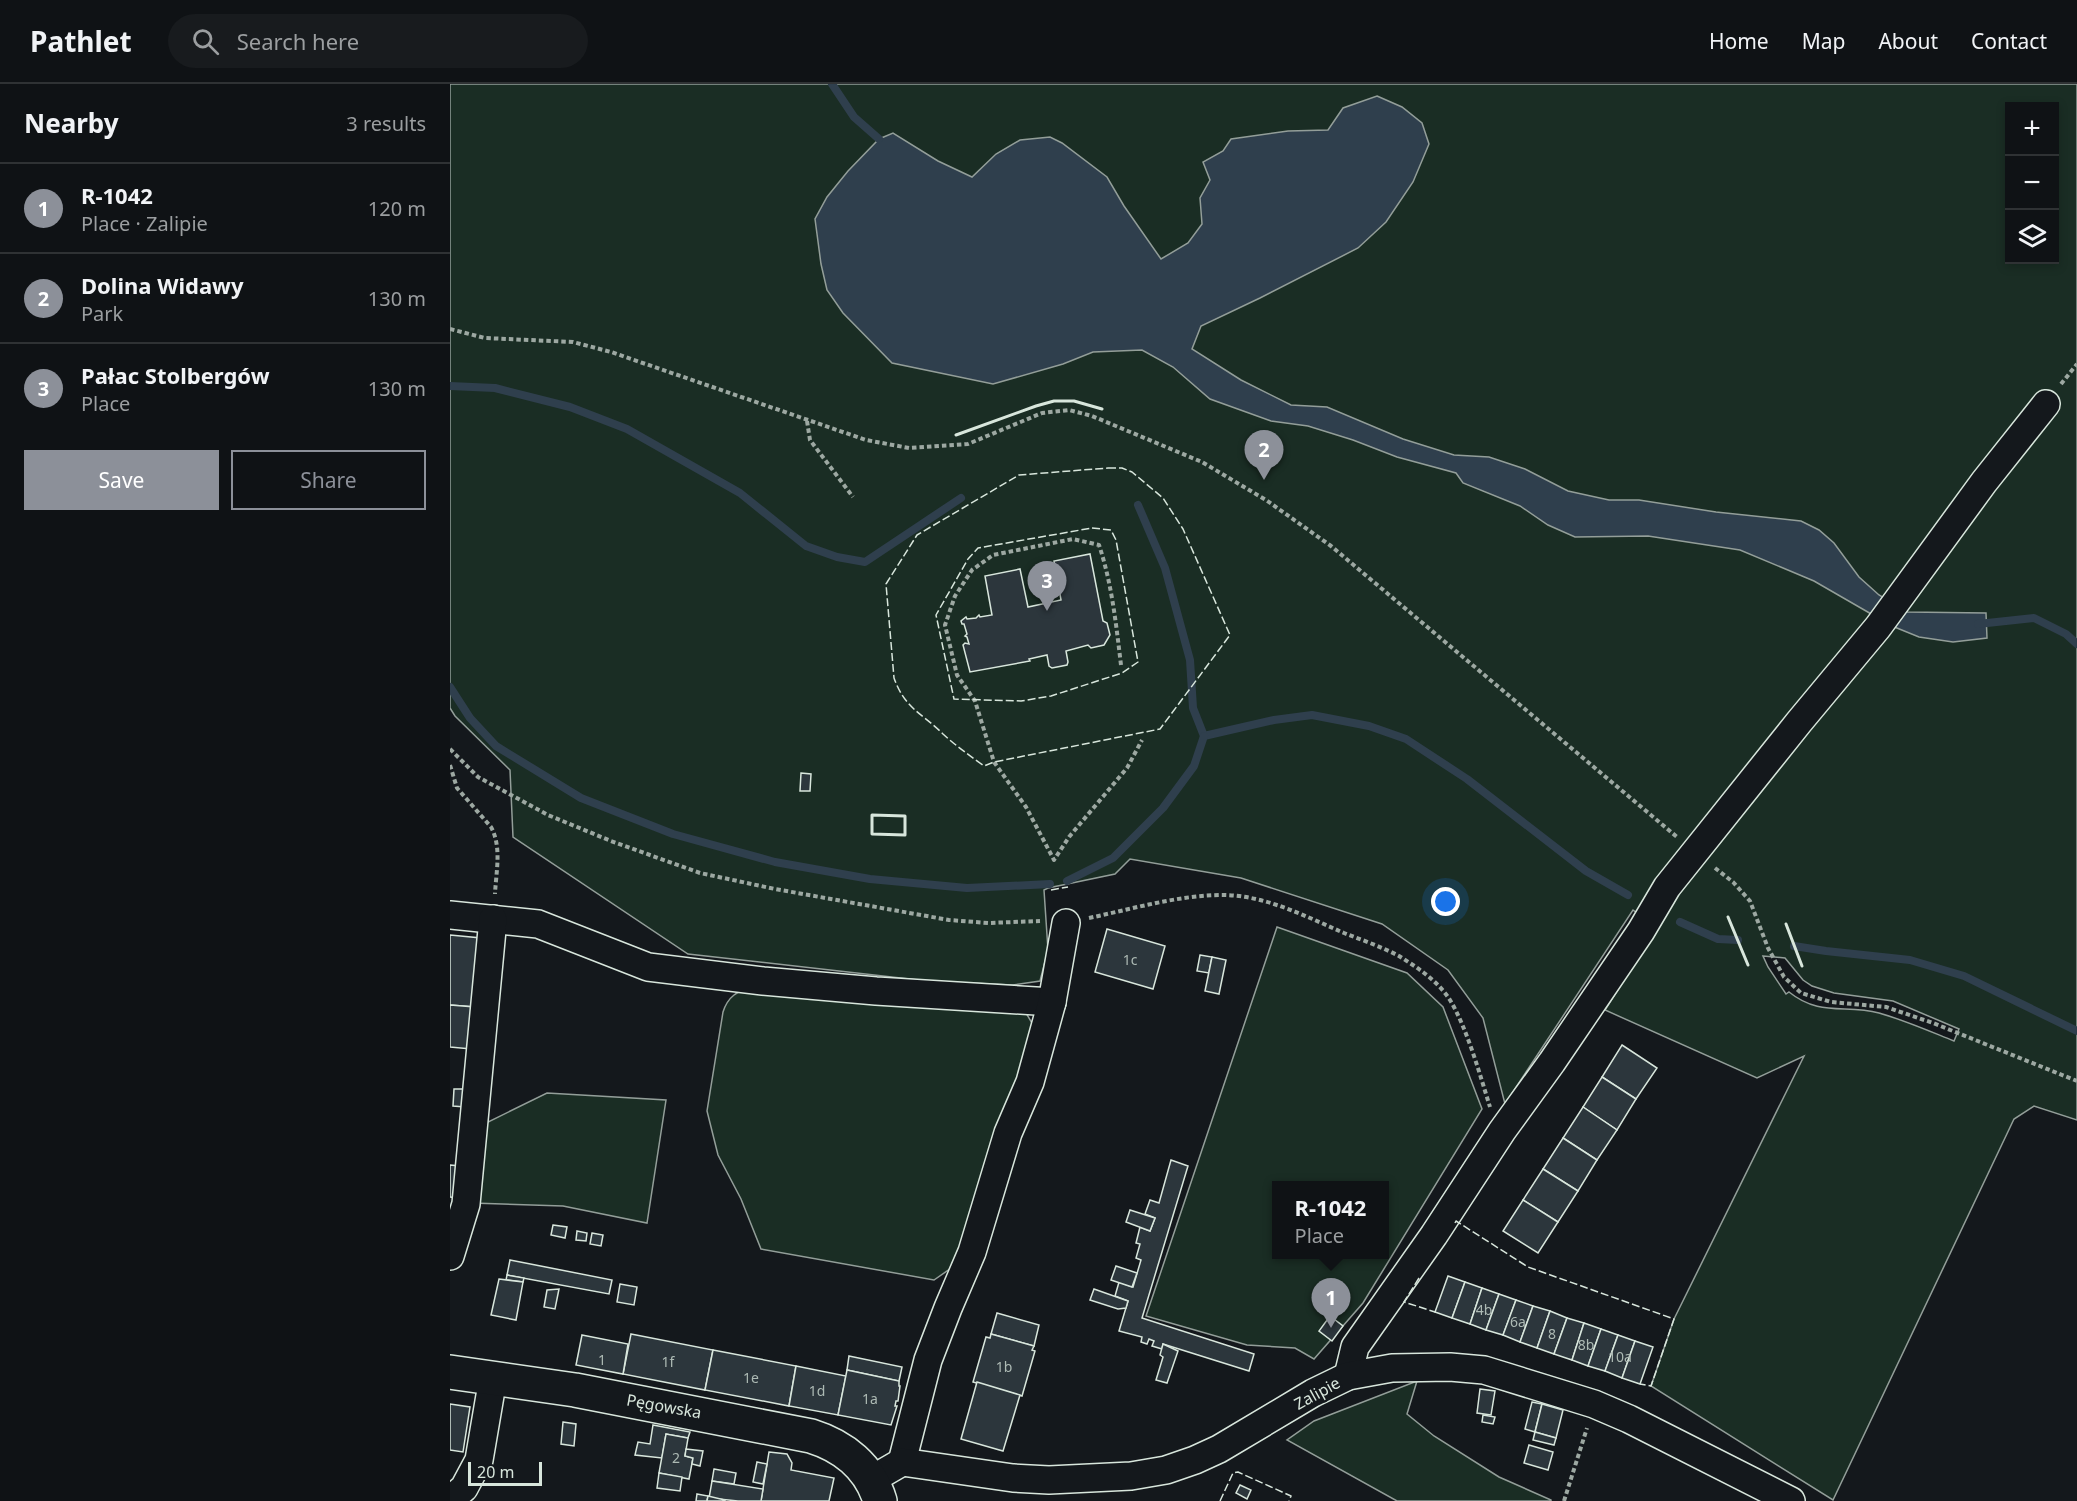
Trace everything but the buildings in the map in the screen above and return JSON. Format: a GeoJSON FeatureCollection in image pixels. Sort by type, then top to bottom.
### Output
{"type":"FeatureCollection","features":[{"type":"Feature","properties":{"kind":"main road","name":"Pęgowska"},"geometry":{"type":"LineString","coordinates":[[450,1372],[674,1408],[811,1436],[840,1449],[872,1484]]}},
{"type":"Feature","properties":{"kind":"street"},"geometry":{"type":"LineString","coordinates":[[1348,1376],[1355,1347],[1641,931],[1667,887],[1798,722],[1878,627],[1984,482],[2046,404]]}},
{"type":"Feature","properties":{"kind":"street"},"geometry":{"type":"LineString","coordinates":[[450,915],[538,924],[648,967],[763,981],[876,991],[1052,1002]]}},
{"type":"Feature","properties":{"kind":"street"},"geometry":{"type":"LineString","coordinates":[[451,1246],[466,1204],[493,919]]}},
{"type":"Feature","properties":{"kind":"street"},"geometry":{"type":"LineString","coordinates":[[872,1484],[902,1462],[928,1360],[972,1252],[1008,1133],[1030,1082],[1052,1002],[1066,923]]}},
{"type":"Feature","properties":{"kind":"street","name":"Zalipie"},"geometry":{"type":"LineString","coordinates":[[902,1462],[1013,1478],[1049,1480],[1131,1476],[1166,1470],[1219,1449],[1313,1393],[1348,1376],[1392,1368],[1450,1366],[1484,1370],[1594,1404],[1629,1419],[1791,1501]]}},
{"type":"Feature","properties":{"kind":"street"},"geometry":{"type":"LineString","coordinates":[[450,1500],[464,1488],[479,1460],[493,1378]]}},
{"type":"Feature","properties":{"kind":"path"},"geometry":{"type":"LineString","coordinates":[[450,329],[485,338],[573,342],[684,376],[866,440],[909,448],[968,444],[1042,413],[1069,411],[1092,416],[1202,462],[1266,500],[1332,546],[1733,882],[1750,901],[1768,948],[1784,977],[1801,993],[1831,1002],[1886,1007],[1933,1023],[2077,1081]]}},
{"type":"Feature","properties":{"kind":"path"},"geometry":{"type":"LineString","coordinates":[[807,421],[810,440],[853,497]]}},
{"type":"Feature","properties":{"kind":"path"},"geometry":{"type":"LineString","coordinates":[[1121,665],[1115,613],[1099,545],[1073,539],[993,555],[972,570],[955,596],[945,625],[957,675],[975,701],[994,762],[1026,807],[1054,860],[1069,837],[1127,768],[1142,740]]}},
{"type":"Feature","properties":{"kind":"path"},"geometry":{"type":"LineString","coordinates":[[450,749],[478,777],[548,815],[610,841],[700,873],[775,889],[949,920],[988,923],[1051,921],[1066,923],[1145,905],[1220,895],[1248,897],[1274,904],[1397,956],[1435,982],[1450,1000],[1460,1020],[1487,1099]]}},
{"type":"Feature","properties":{"kind":"path"},"geometry":{"type":"LineString","coordinates":[[450,765],[457,788],[491,827],[498,844],[493,919]]}},
{"type":"Feature","properties":{"kind":"path"},"geometry":{"type":"LineString","coordinates":[[1563,1501],[1585,1436]]}},
{"type":"Feature","properties":{"kind":"green space"},"geometry":{"type":"Polygon","coordinates":[[[450,84],[2077,84],[2077,1120],[2034,1106],[2014,1119],[1833,1500],[1651,1386],[1674,1319],[1804,1056],[1757,1078],[1605,1010],[1657,928],[1633,910],[1505,1104],[1483,1018],[1448,970],[1382,924],[1241,878],[1130,859],[1115,874],[1048,888],[1044,890],[1048,950],[1040,981],[1013,985],[927,981],[688,954],[513,837],[510,770],[455,716],[450,708],[450,84]],[[1763,956],[1786,994],[1789,992],[1811,1005],[1879,1013],[1954,1041],[1959,1029],[1893,1001],[1834,993],[1812,986],[1803,980],[1785,958],[1763,956]]]}},
{"type":"Feature","properties":{"kind":"green space"},"geometry":{"type":"Polygon","coordinates":[[[1277,927],[1407,973],[1443,1007],[1482,1109],[1363,1303],[1314,1359],[1295,1348],[1247,1345],[1146,1316],[1277,927]]]}},
{"type":"Feature","properties":{"kind":"green space"},"geometry":{"type":"Polygon","coordinates":[[[752,986],[1026,1013],[1035,1028],[957,1264],[934,1280],[761,1249],[741,1199],[718,1155],[707,1111],[723,1012],[734,995],[752,986]]]}},
{"type":"Feature","properties":{"kind":"green space"},"geometry":{"type":"Polygon","coordinates":[[[547,1093],[666,1100],[647,1223],[563,1206],[472,1203],[482,1125],[547,1093]]]}},
{"type":"Feature","properties":{"kind":"green space"},"geometry":{"type":"Polygon","coordinates":[[[1417,1381],[1407,1414],[1434,1436],[1499,1477],[1551,1501],[1397,1501],[1287,1440],[1314,1421],[1417,1381]]]}},
{"type":"Feature","properties":{"kind":"water"},"geometry":{"type":"Polygon","coordinates":[[[1377,96],[1402,107],[1422,123],[1429,144],[1413,182],[1386,222],[1358,248],[1201,326],[1192,349],[1241,380],[1291,405],[1327,407],[1403,439],[1454,455],[1489,457],[1525,469],[1568,491],[1609,500],[1639,500],[1716,512],[1801,521],[1819,530],[1834,543],[1859,577],[1879,595],[1907,612],[1986,613],[1987,638],[1953,642],[1919,637],[1892,626],[1814,581],[1740,550],[1648,536],[1575,537],[1548,525],[1520,506],[1463,483],[1456,473],[1397,457],[1308,426],[1271,421],[1210,399],[1173,367],[1142,350],[1093,352],[1063,364],[993,384],[892,363],[843,313],[827,290],[815,219],[827,197],[848,171],[879,139],[893,133],[938,161],[972,177],[996,154],[1020,140],[1050,137],[1062,143],[1107,177],[1161,259],[1188,243],[1202,224],[1200,198],[1210,180],[1203,162],[1223,151],[1231,139],[1288,131],[1328,130],[1343,108],[1377,96]]]}},
{"type":"Feature","properties":{"kind":"waterway"},"geometry":{"type":"LineString","coordinates":[[832,84],[854,117],[879,139]]}},
{"type":"Feature","properties":{"kind":"waterway"},"geometry":{"type":"LineString","coordinates":[[450,386],[495,388],[570,407],[627,429],[740,493],[806,546],[837,557],[865,562],[961,498]]}},
{"type":"Feature","properties":{"kind":"waterway"},"geometry":{"type":"LineString","coordinates":[[1138,505],[1165,568],[1190,660],[1193,708],[1204,736],[1274,720],[1312,715],[1369,726],[1406,739],[1467,779],[1586,871],[1628,895]]}},
{"type":"Feature","properties":{"kind":"waterway"},"geometry":{"type":"LineString","coordinates":[[1978,624],[2034,618],[2066,634],[2077,644]]}},
{"type":"Feature","properties":{"kind":"waterway"},"geometry":{"type":"LineString","coordinates":[[450,687],[470,718],[496,746],[581,798],[673,834],[775,862],[870,879],[967,888],[1050,884]]}},
{"type":"Feature","properties":{"kind":"waterway"},"geometry":{"type":"LineString","coordinates":[[1067,881],[1113,858],[1163,808],[1194,766],[1204,736]]}},
{"type":"Feature","properties":{"kind":"waterway"},"geometry":{"type":"LineString","coordinates":[[1680,922],[1718,939],[1738,940]]}},
{"type":"Feature","properties":{"kind":"waterway"},"geometry":{"type":"LineString","coordinates":[[1794,946],[1910,960],[1964,976],[2077,1031]]}},
{"type":"Feature","properties":{"kind":"fence"},"geometry":{"type":"LineString","coordinates":[[1108,468],[1122,468],[1132,472],[1163,498],[1183,529],[1230,635],[1160,729],[994,762],[984,766],[915,710],[898,688],[894,678],[886,584],[917,535],[1019,475],[1108,468]]}},
{"type":"Feature","properties":{"kind":"fence"},"geometry":{"type":"LineString","coordinates":[[1092,528],[1111,530],[1116,540],[1138,662],[1122,673],[1051,696],[1021,701],[954,699],[936,615],[968,559],[978,548],[1092,528]]}},
{"type":"Feature","properties":{"kind":"fence"},"geometry":{"type":"LineString","coordinates":[[1051,890],[1068,887]]}},
{"type":"Feature","properties":{"kind":"fence"},"geometry":{"type":"LineString","coordinates":[[1455,1223],[1456,1221],[1528,1267],[1674,1319],[1651,1386],[1640,1384]]}},
{"type":"Feature","properties":{"kind":"fence"},"geometry":{"type":"LineString","coordinates":[[1419,1278],[1404,1302],[1435,1312]]}},
{"type":"Feature","properties":{"kind":"fence"},"geometry":{"type":"LineString","coordinates":[[1220,1501],[1233,1473],[1238,1472],[1291,1496],[1289,1501]]}},
{"type":"Feature","properties":{"kind":"wall"},"geometry":{"type":"LineString","coordinates":[[956,435],[1054,401],[1074,401],[1102,409]]}},
{"type":"Feature","properties":{"kind":"wall"},"geometry":{"type":"LineString","coordinates":[[872,815],[905,816],[905,835],[872,834],[872,815]]}},
{"type":"Feature","properties":{"kind":"wall"},"geometry":{"type":"LineString","coordinates":[[1728,917],[1748,965]]}},
{"type":"Feature","properties":{"kind":"wall"},"geometry":{"type":"LineString","coordinates":[[1786,924],[1802,966]]}},
{"type":"Feature","properties":{"kind":"place","name":"Dolina Widawy"},"geometry":{"type":"Point","coordinates":[1264,480]}},
{"type":"Feature","properties":{"kind":"place","name":"Pałac Stolbergów"},"geometry":{"type":"Point","coordinates":[1047,611]}},
{"type":"Feature","properties":{"kind":"place","name":"R-1042"},"geometry":{"type":"Point","coordinates":[1331,1328]}}]}
